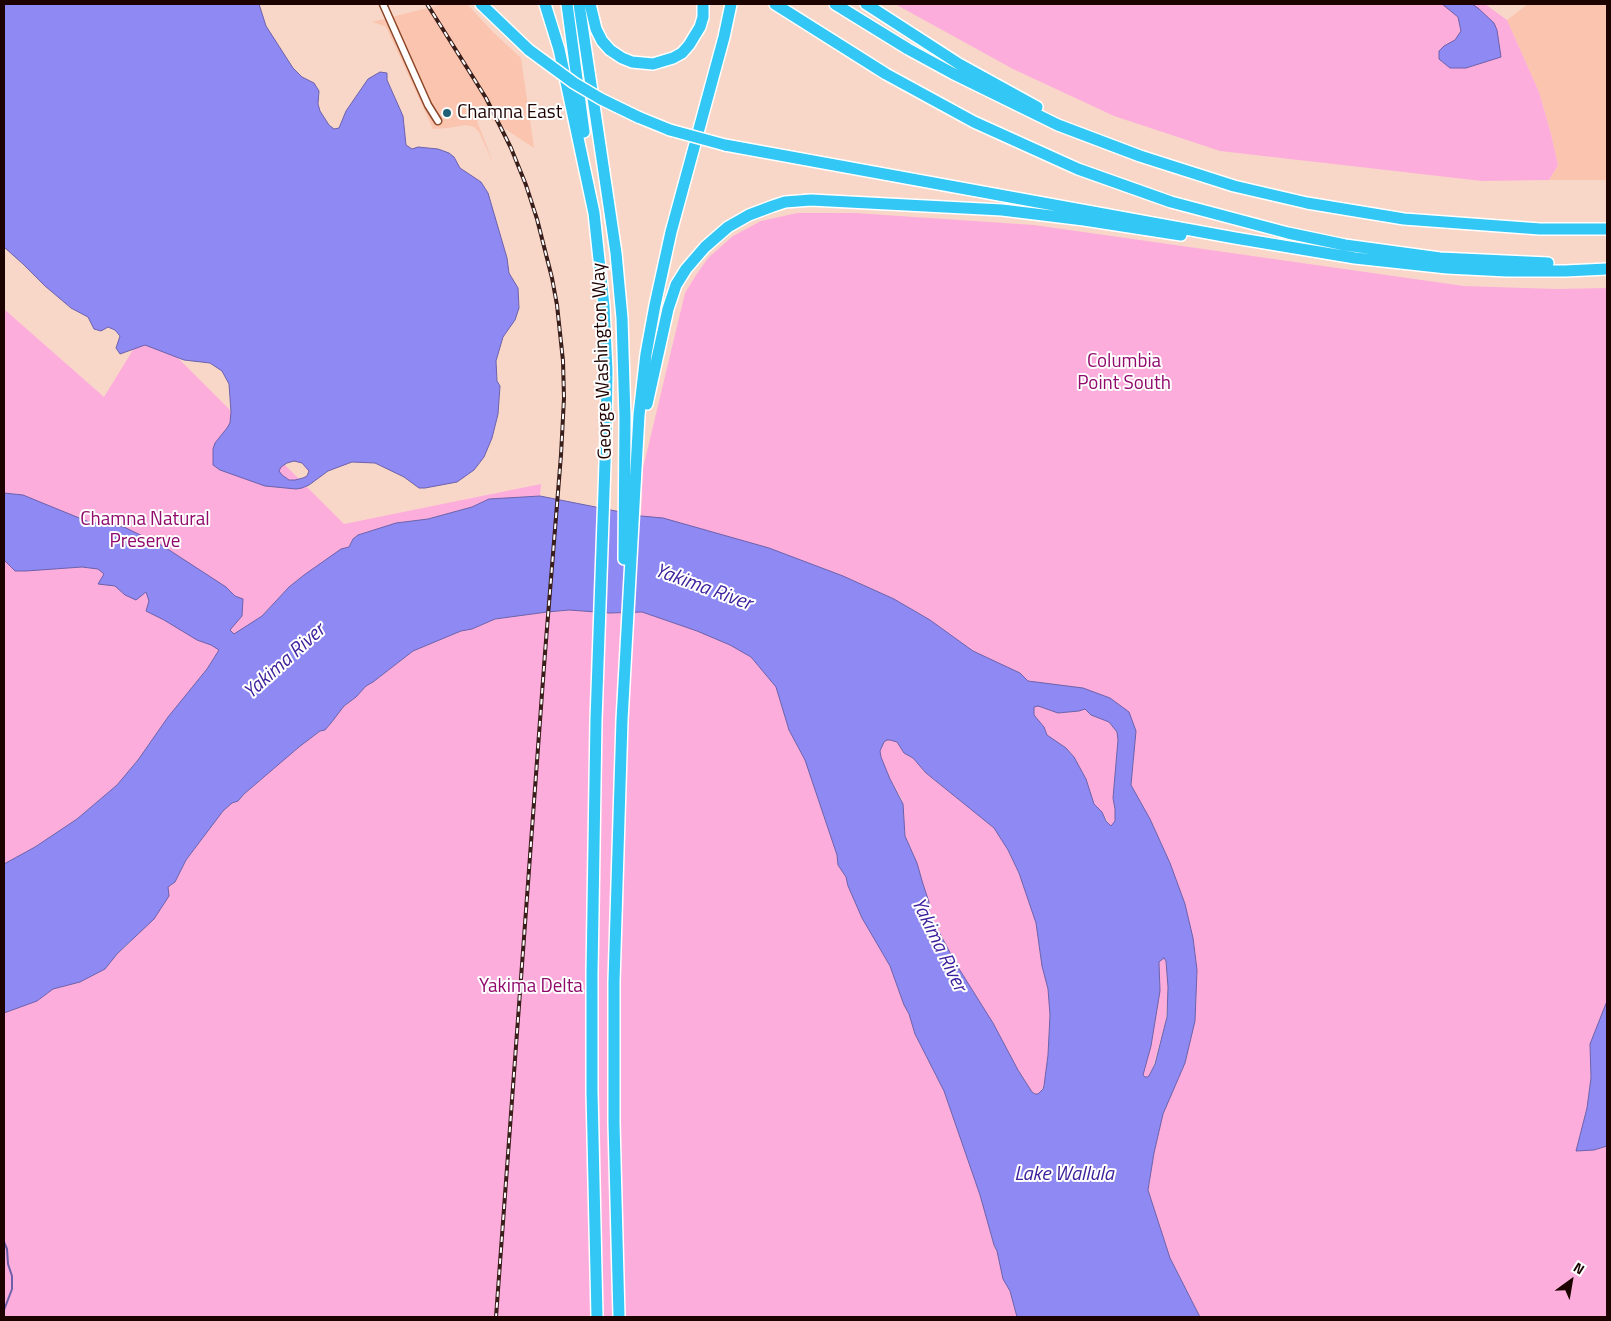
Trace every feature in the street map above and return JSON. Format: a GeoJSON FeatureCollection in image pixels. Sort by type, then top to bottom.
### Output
{"type":"FeatureCollection","features":[{"type":"Feature","properties":{"kind":"highway"},"geometry":{"type":"LineString","coordinates":[[481,4],[529,50],[574,83],[601,99],[670,130],[724,145],[1235,238],[1347,256],[1447,268],[1507,271],[1607,269]]}},
{"type":"Feature","properties":{"kind":"highway"},"geometry":{"type":"LineString","coordinates":[[545,4],[560,49],[594,213]]}},
{"type":"Feature","properties":{"kind":"highway"},"geometry":{"type":"LineString","coordinates":[[567,4],[594,213],[606,344],[607,400],[596,720],[592,973],[592,1092],[597,1317]]}},
{"type":"Feature","properties":{"kind":"highway","name":"George Washington Way"},"geometry":{"type":"LineString","coordinates":[[579,4],[616,253],[621,309],[630,479],[613,1052],[619,1317]]}},
{"type":"Feature","properties":{"kind":"highway"},"geometry":{"type":"LineString","coordinates":[[590,4],[596,29],[602,41],[610,50],[632,62],[653,64],[673,58],[682,53],[689,45],[700,27],[703,17],[703,4]]}},
{"type":"Feature","properties":{"kind":"highway"},"geometry":{"type":"LineString","coordinates":[[775,4],[886,74],[974,122],[1078,169],[1171,202],[1288,233],[1382,250],[1440,258],[1486,261],[1547,264],[1607,263]]}},
{"type":"Feature","properties":{"kind":"highway"},"geometry":{"type":"LineString","coordinates":[[835,4],[908,49],[1001,98],[1058,125],[1184,171],[1234,186],[1307,203],[1404,219],[1540,229],[1607,229]]}},
{"type":"Feature","properties":{"kind":"highway"},"geometry":{"type":"LineString","coordinates":[[866,4],[989,82],[1124,150]]}},
{"type":"Feature","properties":{"kind":"highway"},"geometry":{"type":"LineString","coordinates":[[636,462],[646,354],[655,305],[671,232],[722,45],[730,5]]}},
{"type":"Feature","properties":{"kind":"highway"},"geometry":{"type":"LineString","coordinates":[[630,479],[636,462],[668,309],[676,285],[694,259],[715,236],[738,221],[761,210],[785,202],[811,200],[1002,210],[1197,237],[1235,238]]}},
{"type":"Feature","properties":{"kind":"street"},"geometry":{"type":"LineString","coordinates":[[383,4],[428,105],[438,120]]}},
{"type":"Feature","properties":{"kind":"shaded area"},"geometry":{"type":"Polygon","coordinates":[[[443,4],[467,4],[521,58],[534,148],[487,117],[477,121],[494,165],[479,132],[474,127],[466,125],[433,129],[387,29],[385,26],[372,22],[443,4]]]}},
{"type":"Feature","properties":{"kind":"shaded area"},"geometry":{"type":"Polygon","coordinates":[[[1528,4],[1607,4],[1607,180],[1549,180],[1558,165],[1551,134],[1539,92],[1507,20],[1528,4]]]}},
{"type":"Feature","properties":{"kind":"green space"},"geometry":{"type":"Polygon","coordinates":[[[895,4],[1485,4],[1507,20],[1539,92],[1558,165],[1549,180],[1482,181],[1220,151],[1114,116],[1013,69],[895,4]]]}},
{"type":"Feature","properties":{"kind":"green space","name":"Columbia Point South"},"geometry":{"type":"Polygon","coordinates":[[[797,213],[855,213],[1034,225],[1464,286],[1556,289],[1607,288],[1607,1001],[1590,1044],[1591,1078],[1587,1108],[1576,1151],[1594,1150],[1607,1146],[1607,1317],[1200,1317],[1170,1258],[1148,1190],[1163,1114],[1185,1063],[1195,1021],[1197,970],[1170,863],[1150,819],[1131,785],[1134,760],[1110,698],[1083,688],[1028,681],[1020,673],[973,651],[930,620],[894,599],[843,576],[769,548],[641,516],[643,468],[685,293],[708,258],[733,236],[761,221],[797,213]]]}},
{"type":"Feature","properties":{"kind":"green space","name":"Chamna Natural Preserve"},"geometry":{"type":"Polygon","coordinates":[[[4,309],[104,397],[147,327],[344,524],[541,484],[540,496],[489,499],[472,507],[428,519],[396,523],[358,535],[353,539],[349,547],[341,550],[289,587],[262,616],[214,657],[207,669],[117,785],[77,819],[35,847],[4,864],[4,309]]]}},
{"type":"Feature","properties":{"kind":"green space","name":"Yakima Delta"},"geometry":{"type":"Polygon","coordinates":[[[570,610],[610,613],[642,612],[697,631],[730,645],[751,657],[776,687],[789,730],[805,760],[837,855],[838,865],[846,877],[862,918],[890,966],[915,1034],[944,1091],[980,1195],[997,1251],[1003,1279],[1010,1291],[1017,1317],[4,1317],[4,1013],[37,1001],[53,989],[80,982],[105,969],[117,954],[130,943],[168,887],[175,882],[186,860],[223,811],[232,803],[238,801],[299,747],[320,731],[325,730],[344,706],[366,686],[413,651],[495,619],[570,610]]]}},
{"type":"Feature","properties":{"kind":"green space"},"geometry":{"type":"Polygon","coordinates":[[[1037,706],[1058,713],[1085,709],[1091,715],[1109,722],[1117,732],[1113,798],[1115,821],[1111,827],[1102,812],[1094,804],[1086,779],[1074,757],[1066,748],[1047,735],[1044,727],[1034,715],[1034,707],[1037,706]]]}},
{"type":"Feature","properties":{"kind":"green space"},"geometry":{"type":"Polygon","coordinates":[[[887,740],[897,742],[904,753],[913,758],[926,773],[994,828],[1019,873],[1036,923],[1042,966],[1048,989],[1050,1015],[1048,1055],[1044,1086],[1038,1094],[1032,1092],[1018,1070],[993,1023],[956,964],[929,913],[929,902],[917,863],[905,836],[902,800],[890,779],[881,757],[880,751],[887,740]]]}},
{"type":"Feature","properties":{"kind":"green space"},"geometry":{"type":"Polygon","coordinates":[[[1164,958],[1166,961],[1168,987],[1166,1020],[1153,1067],[1148,1077],[1144,1078],[1143,1075],[1151,1046],[1160,991],[1159,962],[1164,958]]]}},
{"type":"Feature","properties":{"kind":"water"},"geometry":{"type":"Polygon","coordinates":[[[4,4],[259,4],[266,26],[293,68],[302,77],[314,83],[319,91],[318,104],[320,111],[329,125],[334,129],[339,128],[346,111],[368,79],[380,72],[387,73],[387,80],[403,116],[406,145],[412,149],[418,147],[438,149],[449,153],[454,157],[460,168],[481,182],[488,193],[507,258],[509,273],[518,288],[519,308],[515,320],[503,337],[496,361],[497,381],[500,386],[498,414],[492,438],[484,457],[474,470],[457,482],[425,488],[419,488],[404,477],[375,463],[352,462],[328,471],[309,485],[296,489],[265,486],[220,470],[213,465],[213,449],[215,443],[230,423],[231,412],[229,384],[222,371],[210,363],[184,360],[145,345],[120,354],[116,348],[120,336],[115,330],[108,327],[101,331],[94,329],[88,317],[71,308],[4,247],[4,4]],[[294,461],[287,463],[279,471],[289,480],[303,478],[307,476],[309,471],[302,463],[294,461]]]}},
{"type":"Feature","properties":{"kind":"water"},"geometry":{"type":"Polygon","coordinates":[[[1442,4],[1472,4],[1478,8],[1494,23],[1497,30],[1501,57],[1466,68],[1450,68],[1439,59],[1439,51],[1455,40],[1461,31],[1458,17],[1442,4]]]}},
{"type":"Feature","properties":{"kind":"water"},"geometry":{"type":"Polygon","coordinates":[[[4,493],[23,495],[89,522],[124,527],[163,546],[226,587],[235,596],[243,599],[242,616],[230,630],[234,634],[262,616],[289,587],[304,575],[341,549],[349,547],[353,539],[358,535],[396,523],[428,519],[472,507],[489,499],[540,496],[641,516],[663,518],[769,548],[843,576],[894,599],[930,620],[973,651],[1020,673],[1028,681],[1083,688],[1110,698],[1129,712],[1136,731],[1131,785],[1150,819],[1170,863],[1185,904],[1193,938],[1197,970],[1195,1021],[1185,1063],[1163,1114],[1148,1190],[1170,1258],[1200,1317],[1017,1317],[1010,1291],[1003,1279],[997,1251],[980,1195],[944,1091],[915,1034],[890,966],[862,918],[846,877],[838,865],[837,855],[805,760],[789,730],[776,687],[751,657],[730,645],[697,631],[642,612],[610,613],[569,610],[495,619],[413,651],[366,686],[344,706],[325,730],[320,731],[299,747],[238,801],[232,803],[223,811],[186,860],[175,882],[168,887],[169,896],[154,919],[117,954],[105,969],[80,982],[53,989],[37,1001],[4,1013],[4,864],[35,847],[77,819],[117,785],[207,669],[219,650],[197,640],[146,611],[149,601],[146,592],[136,600],[125,595],[115,586],[98,584],[104,574],[98,569],[82,567],[15,571],[4,560],[4,493]],[[1038,706],[1034,707],[1034,715],[1044,727],[1047,735],[1066,748],[1074,757],[1086,779],[1094,804],[1111,826],[1115,821],[1113,798],[1117,732],[1109,722],[1091,715],[1085,709],[1058,713],[1038,706]],[[887,740],[880,751],[881,757],[903,804],[905,836],[917,863],[929,902],[929,913],[956,964],[993,1023],[1018,1070],[1032,1092],[1038,1094],[1044,1086],[1048,1055],[1050,1015],[1048,989],[1042,966],[1036,923],[1019,873],[1008,850],[994,828],[926,773],[913,758],[904,753],[897,742],[887,740]],[[1164,958],[1159,962],[1160,991],[1151,1046],[1143,1075],[1145,1077],[1148,1077],[1155,1064],[1167,1017],[1168,987],[1166,961],[1164,958]]]}},
{"type":"Feature","properties":{"kind":"water"},"geometry":{"type":"Polygon","coordinates":[[[1607,1001],[1607,1146],[1594,1150],[1576,1151],[1587,1108],[1591,1078],[1590,1044],[1607,1001]]]}},
{"type":"Feature","properties":{"kind":"waterway"},"geometry":{"type":"LineString","coordinates":[[4,1242],[12,1276],[12,1289],[4,1310]]}},
{"type":"Feature","properties":{"kind":"railway"},"geometry":{"type":"LineString","coordinates":[[427,4],[486,98],[511,148],[526,185],[552,278],[563,361],[564,398],[561,455],[496,1317]]}},
{"type":"Feature","properties":{"kind":"place","name":"Chamna East"},"geometry":{"type":"Point","coordinates":[447,113]}},
{"type":"Feature","properties":{"kind":"water label","name":"Yakima River"},"geometry":{"type":"Point","coordinates":[703,588]}},
{"type":"Feature","properties":{"kind":"water label","name":"Yakima River"},"geometry":{"type":"Point","coordinates":[285,662]}},
{"type":"Feature","properties":{"kind":"water label","name":"Yakima River"},"geometry":{"type":"Point","coordinates":[938,945]}},
{"type":"Feature","properties":{"kind":"water label","name":"Lake Wallula"},"geometry":{"type":"Point","coordinates":[1064,1175]}}]}
